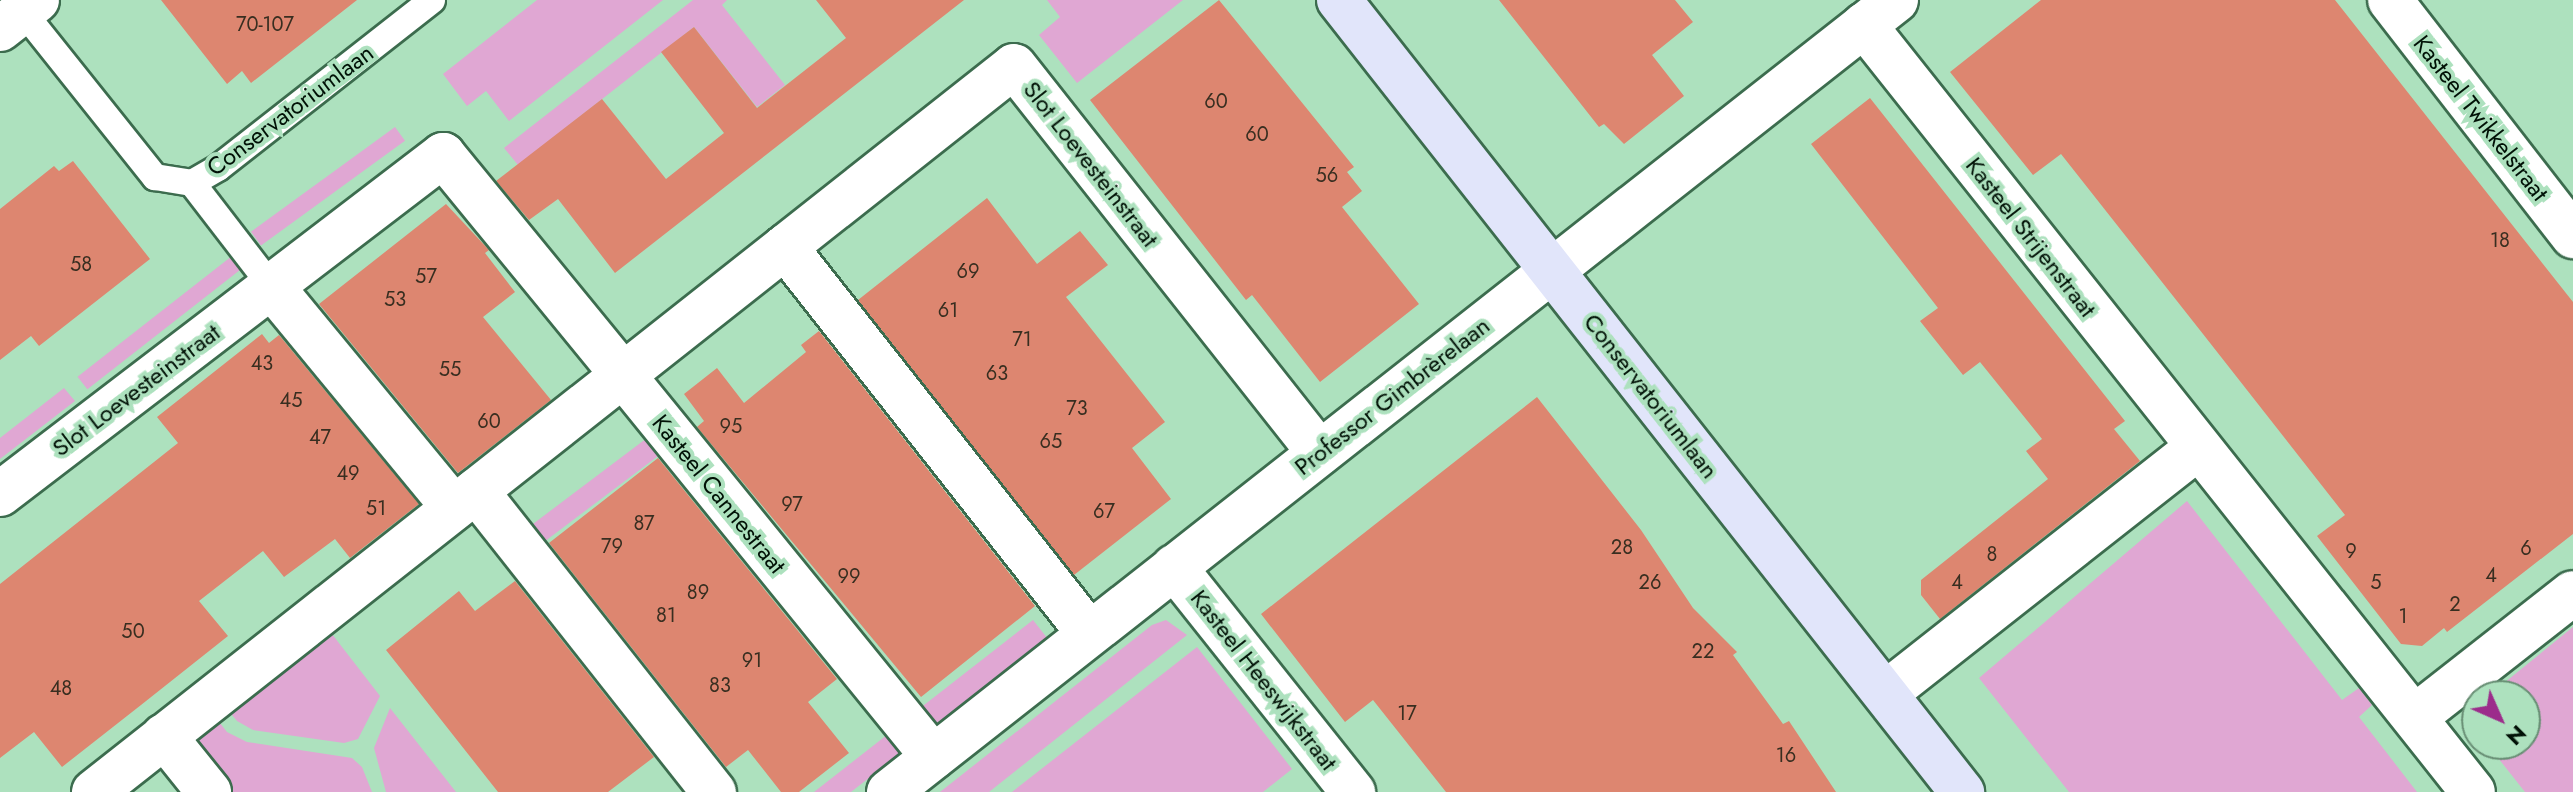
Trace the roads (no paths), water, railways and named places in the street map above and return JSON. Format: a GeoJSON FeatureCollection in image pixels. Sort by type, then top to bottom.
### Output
{"type":"FeatureCollection","features":[{"type":"Feature","properties":{"kind":"street","name":"Conservatoriumlaan"},"geometry":{"type":"LineString","coordinates":[[1339,0],[1962,792]]}},
{"type":"Feature","properties":{"kind":"street","name":"Kasteel Twikkelstraat"},"geometry":{"type":"LineString","coordinates":[[2390,0],[2573,236]]}},
{"type":"Feature","properties":{"kind":"street","name":"Professor Gimbrèrelaan"},"geometry":{"type":"LineString","coordinates":[[889,792],[1880,13]]}},
{"type":"Feature","properties":{"kind":"street","name":"Kasteel Strijenstraat"},"geometry":{"type":"LineString","coordinates":[[1880,13],[2197,448],[2416,716],[2473,792]]}},
{"type":"Feature","properties":{"kind":"street","name":"Slot Loevesteinstraat"},"geometry":{"type":"LineString","coordinates":[[0,494],[443,155],[623,375],[1014,66],[1320,453]]}},
{"type":"Feature","properties":{"kind":"street"},"geometry":{"type":"LineString","coordinates":[[785,247],[1089,634]]}},
{"type":"Feature","properties":{"kind":"street"},"geometry":{"type":"LineString","coordinates":[[272,287],[465,500],[714,792]]}},
{"type":"Feature","properties":{"kind":"street"},"geometry":{"type":"LineString","coordinates":[[94,792],[623,375]]}},
{"type":"Feature","properties":{"kind":"street","name":"Kasteel Cannestraat"},"geometry":{"type":"LineString","coordinates":[[623,375],[933,757]]}},
{"type":"Feature","properties":{"kind":"street"},"geometry":{"type":"LineString","coordinates":[[1886,693],[2197,448]]}},
{"type":"Feature","properties":{"kind":"street","name":"Kasteel Heeswijkstraat"},"geometry":{"type":"LineString","coordinates":[[1174,567],[1353,792]]}},
{"type":"Feature","properties":{"kind":"street"},"geometry":{"type":"LineString","coordinates":[[2416,716],[2573,593]]}},
{"type":"Feature","properties":{"kind":"street"},"geometry":{"type":"LineString","coordinates":[[164,736],[209,792]]}},
{"type":"Feature","properties":{"kind":"lane","name":"Conservatoriumlaan"},"geometry":{"type":"LineString","coordinates":[[18,10],[155,177],[192,183],[218,168],[432,0]]}},
{"type":"Feature","properties":{"kind":"lane"},"geometry":{"type":"LineString","coordinates":[[192,183],[272,287]]}}]}
